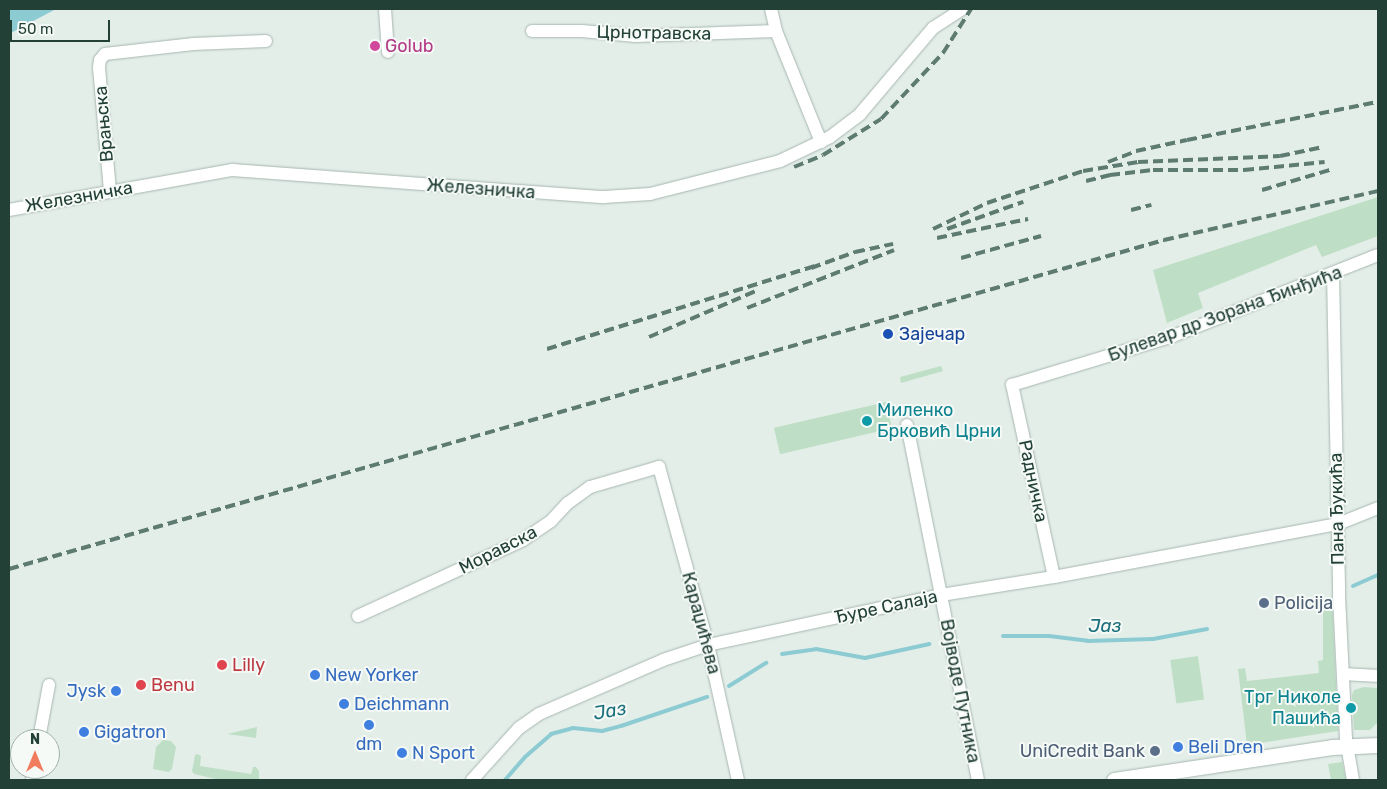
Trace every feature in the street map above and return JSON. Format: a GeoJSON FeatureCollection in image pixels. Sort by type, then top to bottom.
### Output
{"type":"FeatureCollection","features":[{"type":"Feature","properties":{"kind":"street"},"geometry":{"type":"LineString","coordinates":[[385,9],[388,52]]}},
{"type":"Feature","properties":{"kind":"street"},"geometry":{"type":"LineString","coordinates":[[771,9],[776,31],[821,142]]}},
{"type":"Feature","properties":{"kind":"street","name":"Железничка"},"geometry":{"type":"LineString","coordinates":[[9,210],[232,170],[594,197],[626,197],[676,189],[780,161],[821,142],[841,130],[860,114],[933,28],[962,9]]}},
{"type":"Feature","properties":{"kind":"street","name":"Црнотравска"},"geometry":{"type":"LineString","coordinates":[[532,30],[582,31],[636,36],[776,31]]}},
{"type":"Feature","properties":{"kind":"street","name":"Врањска"},"geometry":{"type":"LineString","coordinates":[[110,192],[99,67],[102,57],[110,52],[202,43],[266,41]]}},
{"type":"Feature","properties":{"kind":"street","name":"Булевар др Зорана Ђинђића"},"geometry":{"type":"LineString","coordinates":[[1012,385],[1153,344],[1378,255]]}},
{"type":"Feature","properties":{"kind":"street","name":"Пана Ђукића"},"geometry":{"type":"LineString","coordinates":[[1333,274],[1343,674],[1347,745],[1353,780]]}},
{"type":"Feature","properties":{"kind":"street","name":"Радничка"},"geometry":{"type":"LineString","coordinates":[[1012,385],[1054,577]]}},
{"type":"Feature","properties":{"kind":"street","name":"Војводе Путника"},"geometry":{"type":"LineString","coordinates":[[907,425],[978,780]]}},
{"type":"Feature","properties":{"kind":"street","name":"Моравска"},"geometry":{"type":"LineString","coordinates":[[358,616],[523,540],[551,521],[568,503],[590,487],[659,467]]}},
{"type":"Feature","properties":{"kind":"street","name":"Караџићева"},"geometry":{"type":"LineString","coordinates":[[659,467],[708,645],[738,780]]}},
{"type":"Feature","properties":{"kind":"street","name":"Ђуре Салаја"},"geometry":{"type":"LineString","coordinates":[[472,780],[519,728],[539,714],[663,660],[708,645],[941,594],[1054,577],[1338,524],[1378,508]]}},
{"type":"Feature","properties":{"kind":"street"},"geometry":{"type":"LineString","coordinates":[[1343,674],[1378,676]]}},
{"type":"Feature","properties":{"kind":"street"},"geometry":{"type":"LineString","coordinates":[[42,729],[49,685]]}},
{"type":"Feature","properties":{"kind":"street"},"geometry":{"type":"LineString","coordinates":[[1114,780],[1347,745],[1378,745]]}},
{"type":"Feature","properties":{"kind":"green space"},"geometry":{"type":"Polygon","coordinates":[[[1378,197],[1378,236],[1322,257],[1316,245],[1198,293],[1203,308],[1167,323],[1153,270],[1378,197]]]}},
{"type":"Feature","properties":{"kind":"green space"},"geometry":{"type":"Polygon","coordinates":[[[941,366],[943,371],[901,383],[900,377],[941,366]]]}},
{"type":"Feature","properties":{"kind":"green space"},"geometry":{"type":"Polygon","coordinates":[[[886,402],[892,428],[780,454],[774,428],[886,402]]]}},
{"type":"Feature","properties":{"kind":"green space"},"geometry":{"type":"Polygon","coordinates":[[[1332,598],[1338,731],[1247,745],[1238,669],[1245,668],[1247,681],[1319,673],[1318,661],[1323,660],[1323,599],[1332,598]]]}},
{"type":"Feature","properties":{"kind":"green space"},"geometry":{"type":"Polygon","coordinates":[[[1198,656],[1204,700],[1176,703],[1170,660],[1198,656]]]}},
{"type":"Feature","properties":{"kind":"green space"},"geometry":{"type":"Polygon","coordinates":[[[1364,687],[1378,688],[1378,722],[1370,730],[1354,730],[1352,695],[1354,690],[1364,687]]]}},
{"type":"Feature","properties":{"kind":"green space"},"geometry":{"type":"Polygon","coordinates":[[[257,727],[256,738],[227,734],[257,727]]]}},
{"type":"Feature","properties":{"kind":"green space"},"geometry":{"type":"Polygon","coordinates":[[[163,740],[171,741],[176,747],[172,769],[169,772],[153,769],[156,747],[163,740]]]}},
{"type":"Feature","properties":{"kind":"green space"},"geometry":{"type":"Polygon","coordinates":[[[195,755],[201,756],[200,766],[251,774],[253,767],[256,767],[259,771],[259,780],[220,780],[194,774],[192,771],[195,755]]]}},
{"type":"Feature","properties":{"kind":"green space"},"geometry":{"type":"Polygon","coordinates":[[[1342,762],[1346,780],[1331,780],[1328,764],[1342,762]]]}},
{"type":"Feature","properties":{"kind":"water"},"geometry":{"type":"Polygon","coordinates":[[[9,9],[56,9],[9,34],[9,9]]]}},
{"type":"Feature","properties":{"kind":"waterway","name":"Јаз"},"geometry":{"type":"LineString","coordinates":[[1353,586],[1378,575]]}},
{"type":"Feature","properties":{"kind":"waterway","name":"Јаз"},"geometry":{"type":"LineString","coordinates":[[1003,636],[1049,636],[1088,641],[1153,639],[1207,629]]}},
{"type":"Feature","properties":{"kind":"waterway","name":"Јаз"},"geometry":{"type":"LineString","coordinates":[[782,654],[816,649],[865,658],[929,644]]}},
{"type":"Feature","properties":{"kind":"waterway","name":"Јаз"},"geometry":{"type":"LineString","coordinates":[[729,686],[766,663]]}},
{"type":"Feature","properties":{"kind":"waterway","name":"Јаз"},"geometry":{"type":"LineString","coordinates":[[505,780],[525,757],[551,734],[573,728],[602,731],[707,697]]}},
{"type":"Feature","properties":{"kind":"railway"},"geometry":{"type":"LineString","coordinates":[[794,167],[823,155],[881,119],[943,53],[971,9]]}},
{"type":"Feature","properties":{"kind":"railway"},"geometry":{"type":"LineString","coordinates":[[1108,162],[1136,151],[1378,102]]}},
{"type":"Feature","properties":{"kind":"railway"},"geometry":{"type":"LineString","coordinates":[[933,229],[987,203],[1083,171],[1138,162],[1280,156],[1323,147]]}},
{"type":"Feature","properties":{"kind":"railway"},"geometry":{"type":"LineString","coordinates":[[1086,181],[1110,175],[1153,170],[1244,170],[1325,162]]}},
{"type":"Feature","properties":{"kind":"railway"},"geometry":{"type":"LineString","coordinates":[[1262,190],[1330,170]]}},
{"type":"Feature","properties":{"kind":"railway"},"geometry":{"type":"LineString","coordinates":[[9,569],[1164,240],[1378,191]]}},
{"type":"Feature","properties":{"kind":"railway"},"geometry":{"type":"LineString","coordinates":[[947,229],[1023,202]]}},
{"type":"Feature","properties":{"kind":"railway"},"geometry":{"type":"LineString","coordinates":[[1131,210],[1151,205]]}},
{"type":"Feature","properties":{"kind":"railway"},"geometry":{"type":"LineString","coordinates":[[937,238],[1028,219]]}},
{"type":"Feature","properties":{"kind":"railway"},"geometry":{"type":"LineString","coordinates":[[961,258],[1041,236]]}},
{"type":"Feature","properties":{"kind":"railway"},"geometry":{"type":"LineString","coordinates":[[811,268],[855,252],[893,244]]}},
{"type":"Feature","properties":{"kind":"railway"},"geometry":{"type":"LineString","coordinates":[[747,308],[894,250]]}},
{"type":"Feature","properties":{"kind":"railway"},"geometry":{"type":"LineString","coordinates":[[547,349],[818,265]]}},
{"type":"Feature","properties":{"kind":"railway"},"geometry":{"type":"LineString","coordinates":[[649,337],[758,290]]}},
{"type":"Feature","properties":{"kind":"place","name":"Golub"},"geometry":{"type":"Point","coordinates":[375,46]}},
{"type":"Feature","properties":{"kind":"place","name":"Зајечар"},"geometry":{"type":"Point","coordinates":[888,334]}},
{"type":"Feature","properties":{"kind":"place","name":"Миленко Брковић Црни"},"geometry":{"type":"Point","coordinates":[867,421]}},
{"type":"Feature","properties":{"kind":"place","name":"Policija"},"geometry":{"type":"Point","coordinates":[1264,603]}},
{"type":"Feature","properties":{"kind":"place","name":"Lilly"},"geometry":{"type":"Point","coordinates":[222,665]}},
{"type":"Feature","properties":{"kind":"place","name":"New Yorker"},"geometry":{"type":"Point","coordinates":[315,675]}},
{"type":"Feature","properties":{"kind":"place","name":"Benu"},"geometry":{"type":"Point","coordinates":[141,685]}},
{"type":"Feature","properties":{"kind":"place","name":"Jysk"},"geometry":{"type":"Point","coordinates":[116,691]}},
{"type":"Feature","properties":{"kind":"place","name":"Deichmann"},"geometry":{"type":"Point","coordinates":[344,704]}},
{"type":"Feature","properties":{"kind":"place","name":"Трг Николе Пашића"},"geometry":{"type":"Point","coordinates":[1351,708]}},
{"type":"Feature","properties":{"kind":"place","name":"dm"},"geometry":{"type":"Point","coordinates":[369,725]}},
{"type":"Feature","properties":{"kind":"place","name":"Gigatron"},"geometry":{"type":"Point","coordinates":[84,732]}},
{"type":"Feature","properties":{"kind":"place","name":"Beli Dren"},"geometry":{"type":"Point","coordinates":[1178,747]}},
{"type":"Feature","properties":{"kind":"place","name":"UniCredit Bank"},"geometry":{"type":"Point","coordinates":[1155,751]}},
{"type":"Feature","properties":{"kind":"place","name":"N Sport"},"geometry":{"type":"Point","coordinates":[402,753]}}]}
